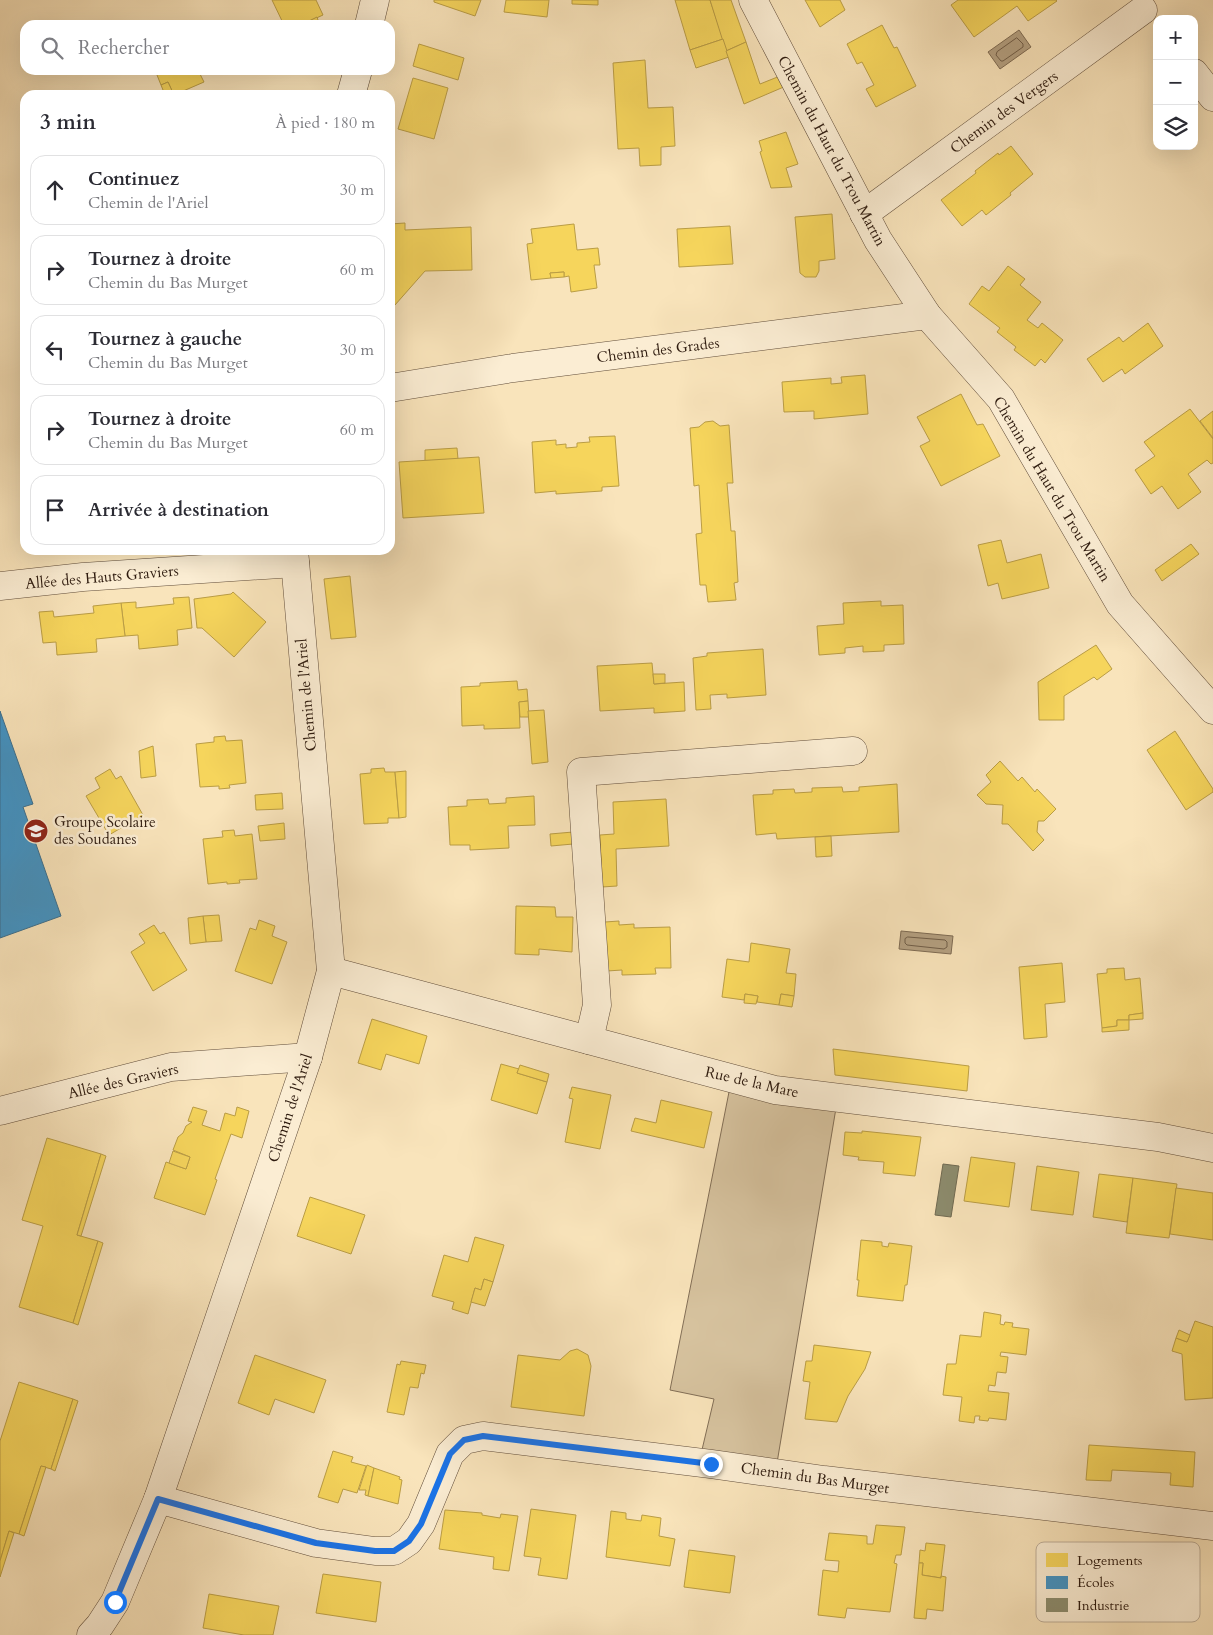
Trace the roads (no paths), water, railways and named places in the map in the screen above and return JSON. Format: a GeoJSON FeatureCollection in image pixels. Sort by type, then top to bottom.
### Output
{"type":"FeatureCollection","features":[{"type":"Feature","properties":{"kind":"street"},"geometry":{"type":"LineString","coordinates":[[370,20],[375,0]]}},
{"type":"Feature","properties":{"kind":"street","name":"Chemin du Haut du Trou Martin"},"geometry":{"type":"LineString","coordinates":[[753,0],[878,240],[927,315],[1001,399],[1120,604],[1213,710]]}},
{"type":"Feature","properties":{"kind":"street","name":"Chemin des Vergers"},"geometry":{"type":"LineString","coordinates":[[864,214],[1145,12]]}},
{"type":"Feature","properties":{"kind":"street"},"geometry":{"type":"LineString","coordinates":[[352,90],[357,75]]}},
{"type":"Feature","properties":{"kind":"street"},"geometry":{"type":"LineString","coordinates":[[1198,78],[1213,97]]}},
{"type":"Feature","properties":{"kind":"street","name":"Chemin des Grades"},"geometry":{"type":"LineString","coordinates":[[395,387],[513,368],[927,315]]}},
{"type":"Feature","properties":{"kind":"street","name":"Allée des Hauts Graviers"},"geometry":{"type":"LineString","coordinates":[[0,586],[294,556]]}},
{"type":"Feature","properties":{"kind":"street","name":"Chemin de l'Ariel"},"geometry":{"type":"LineString","coordinates":[[91,1635],[100,1626],[115,1602],[158,1499],[308,1057],[331,971],[294,556]]}},
{"type":"Feature","properties":{"kind":"street"},"geometry":{"type":"LineString","coordinates":[[589,1040],[597,1005],[582,772],[854,751]]}},
{"type":"Feature","properties":{"kind":"street","name":"Rue de la Mare"},"geometry":{"type":"LineString","coordinates":[[331,971],[775,1090],[1158,1137],[1213,1148]]}},
{"type":"Feature","properties":{"kind":"street","name":"Allée des Graviers"},"geometry":{"type":"LineString","coordinates":[[0,1111],[171,1067],[308,1057]]}},
{"type":"Feature","properties":{"kind":"street","name":"Chemin du Bas Murget"},"geometry":{"type":"LineString","coordinates":[[158,1499],[316,1543],[375,1551],[394,1551],[409,1541],[421,1524],[450,1454],[464,1440],[483,1436],[824,1480],[1213,1526]]}},
{"type":"Feature","properties":{"kind":"water"},"geometry":{"type":"Polygon","coordinates":[[[1019,30],[1031,47],[1000,69],[988,52],[1019,30]]]}},
{"type":"Feature","properties":{"kind":"water"},"geometry":{"type":"Polygon","coordinates":[[[901,931],[953,936],[951,954],[899,949],[901,931]]]}},
{"type":"Feature","properties":{"kind":"place","name":"Groupe Scolaire des Soudanes"},"geometry":{"type":"Point","coordinates":[36,831]}}]}
